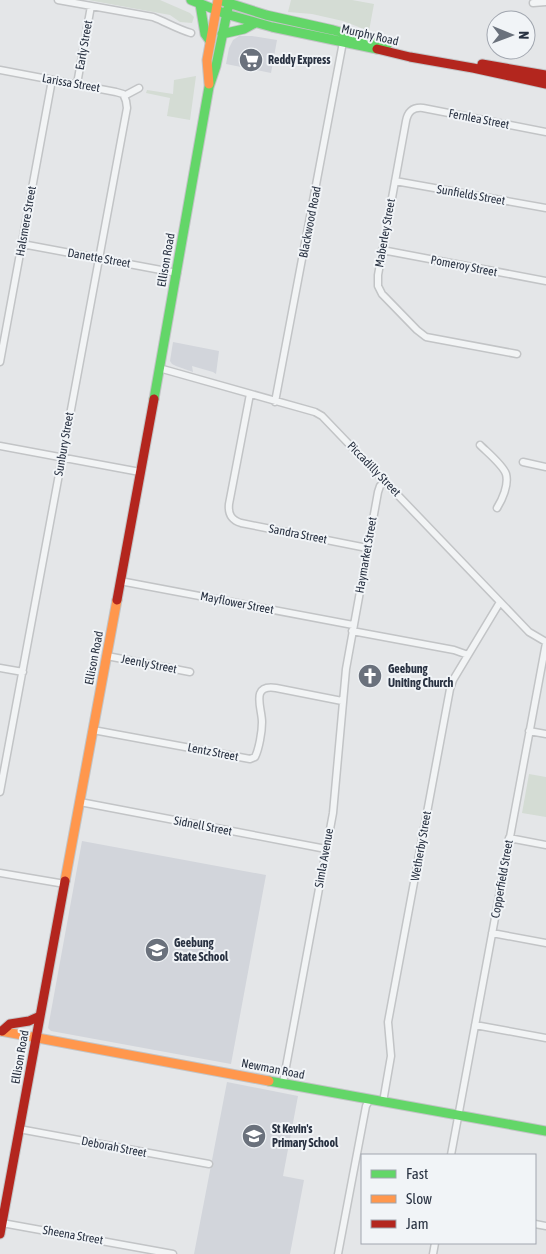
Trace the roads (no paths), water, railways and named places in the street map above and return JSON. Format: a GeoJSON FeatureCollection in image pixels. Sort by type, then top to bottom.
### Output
{"type":"FeatureCollection","features":[{"type":"Feature","properties":{"kind":"main road","name":"Murphy Road"},"geometry":{"type":"LineString","coordinates":[[219,0],[244,4],[280,19],[333,30],[400,48],[546,75]]}},
{"type":"Feature","properties":{"kind":"main road","name":"Ellison Road"},"geometry":{"type":"LineString","coordinates":[[209,87],[207,60],[219,0]]}},
{"type":"Feature","properties":{"kind":"main road","name":"Murphy Road"},"geometry":{"type":"LineString","coordinates":[[196,2],[226,14],[289,31],[546,84]]}},
{"type":"Feature","properties":{"kind":"main road"},"geometry":{"type":"LineString","coordinates":[[196,2],[205,34],[210,41]]}},
{"type":"Feature","properties":{"kind":"main road","name":"Ellison Road"},"geometry":{"type":"LineString","coordinates":[[0,1234],[177,272],[209,87],[216,66],[229,2]]}},
{"type":"Feature","properties":{"kind":"main road"},"geometry":{"type":"LineString","coordinates":[[222,34],[244,29],[255,23]]}},
{"type":"Feature","properties":{"kind":"main road"},"geometry":{"type":"LineString","coordinates":[[1,1031],[10,1024],[28,1021],[40,1016]]}},
{"type":"Feature","properties":{"kind":"main road","name":"Newman Road"},"geometry":{"type":"LineString","coordinates":[[1,1031],[545,1132]]}},
{"type":"Feature","properties":{"kind":"street"},"geometry":{"type":"LineString","coordinates":[[58,0],[153,17],[179,29],[191,32]]}},
{"type":"Feature","properties":{"kind":"street"},"geometry":{"type":"LineString","coordinates":[[534,4],[546,2]]}},
{"type":"Feature","properties":{"kind":"street","name":"Early Street"},"geometry":{"type":"LineString","coordinates":[[77,84],[91,6]]}},
{"type":"Feature","properties":{"kind":"street","name":"Blackwood Road"},"geometry":{"type":"LineString","coordinates":[[276,402],[343,42]]}},
{"type":"Feature","properties":{"kind":"street","name":"Larissa Street"},"geometry":{"type":"LineString","coordinates":[[0,70],[116,92],[124,96]]}},
{"type":"Feature","properties":{"kind":"street","name":"Halsmere Street"},"geometry":{"type":"LineString","coordinates":[[0,362],[2,341],[52,80]]}},
{"type":"Feature","properties":{"kind":"street"},"geometry":{"type":"LineString","coordinates":[[124,96],[139,88]]}},
{"type":"Feature","properties":{"kind":"street","name":"Sunbury Street"},"geometry":{"type":"LineString","coordinates":[[0,792],[126,108],[124,96]]}},
{"type":"Feature","properties":{"kind":"street","name":"Fernlea Street"},"geometry":{"type":"LineString","coordinates":[[412,110],[423,108],[546,132]]}},
{"type":"Feature","properties":{"kind":"street","name":"Maberley Street"},"geometry":{"type":"LineString","coordinates":[[412,110],[407,116],[382,250],[378,286],[422,334],[431,339],[517,354]]}},
{"type":"Feature","properties":{"kind":"street","name":"Sunfields Street"},"geometry":{"type":"LineString","coordinates":[[395,181],[546,208]]}},
{"type":"Feature","properties":{"kind":"street","name":"Danette Street"},"geometry":{"type":"LineString","coordinates":[[22,244],[177,272]]}},
{"type":"Feature","properties":{"kind":"street","name":"Pomeroy Street"},"geometry":{"type":"LineString","coordinates":[[382,250],[546,281]]}},
{"type":"Feature","properties":{"kind":"street","name":"Piccadilly Street"},"geometry":{"type":"LineString","coordinates":[[159,368],[314,412],[322,416],[529,632],[546,642]]}},
{"type":"Feature","properties":{"kind":"street","name":"Sandra Street"},"geometry":{"type":"LineString","coordinates":[[250,394],[229,504],[228,520],[367,548]]}},
{"type":"Feature","properties":{"kind":"street"},"geometry":{"type":"LineString","coordinates":[[480,445],[500,465],[506,474],[502,499],[497,508]]}},
{"type":"Feature","properties":{"kind":"street"},"geometry":{"type":"LineString","coordinates":[[0,446],[140,472]]}},
{"type":"Feature","properties":{"kind":"street"},"geometry":{"type":"LineString","coordinates":[[523,462],[546,467]]}},
{"type":"Feature","properties":{"kind":"street","name":"Haymarket Street"},"geometry":{"type":"LineString","coordinates":[[352,628],[378,492],[380,486],[385,481]]}},
{"type":"Feature","properties":{"kind":"street","name":"Mayflower Street"},"geometry":{"type":"LineString","coordinates":[[120,581],[352,628],[454,650],[468,655]]}},
{"type":"Feature","properties":{"kind":"street","name":"Wetherby Street"},"geometry":{"type":"LineString","coordinates":[[383,1102],[391,1056],[388,1022],[448,698],[453,680],[500,602]]}},
{"type":"Feature","properties":{"kind":"street","name":"Simla Avenue"},"geometry":{"type":"LineString","coordinates":[[283,1083],[334,800],[342,701],[352,628]]}},
{"type":"Feature","properties":{"kind":"street","name":"Copperfield Street"},"geometry":{"type":"LineString","coordinates":[[451,1154],[546,642]]}},
{"type":"Feature","properties":{"kind":"street","name":"Jeenly Street"},"geometry":{"type":"LineString","coordinates":[[107,656],[190,672]]}},
{"type":"Feature","properties":{"kind":"street"},"geometry":{"type":"LineString","coordinates":[[0,668],[22,672]]}},
{"type":"Feature","properties":{"kind":"street","name":"Lentz Street"},"geometry":{"type":"LineString","coordinates":[[93,730],[252,758],[255,757],[257,751],[262,725],[259,696],[266,688],[272,687],[342,701]]}},
{"type":"Feature","properties":{"kind":"street"},"geometry":{"type":"LineString","coordinates":[[529,731],[546,734]]}},
{"type":"Feature","properties":{"kind":"street","name":"Sidnell Street"},"geometry":{"type":"LineString","coordinates":[[80,802],[326,849]]}},
{"type":"Feature","properties":{"kind":"street"},"geometry":{"type":"LineString","coordinates":[[509,838],[546,845]]}},
{"type":"Feature","properties":{"kind":"street"},"geometry":{"type":"LineString","coordinates":[[0,873],[64,884]]}},
{"type":"Feature","properties":{"kind":"street"},"geometry":{"type":"LineString","coordinates":[[492,932],[546,943]]}},
{"type":"Feature","properties":{"kind":"street"},"geometry":{"type":"LineString","coordinates":[[475,1024],[546,1038]]}},
{"type":"Feature","properties":{"kind":"street"},"geometry":{"type":"LineString","coordinates":[[338,1254],[367,1105],[370,1099]]}},
{"type":"Feature","properties":{"kind":"street","name":"Deborah Street"},"geometry":{"type":"LineString","coordinates":[[19,1129],[209,1164]]}},
{"type":"Feature","properties":{"kind":"street","name":"Sheena Street"},"geometry":{"type":"LineString","coordinates":[[2,1223],[173,1254]]}},
{"type":"Feature","properties":{"kind":"place","name":"Reddy Express"},"geometry":{"type":"Point","coordinates":[251,60]}},
{"type":"Feature","properties":{"kind":"place","name":"Geebung Uniting Church"},"geometry":{"type":"Point","coordinates":[370,676]}},
{"type":"Feature","properties":{"kind":"place","name":"Geebung State School"},"geometry":{"type":"Point","coordinates":[157,950]}},
{"type":"Feature","properties":{"kind":"place","name":"St Kevin's Primary School"},"geometry":{"type":"Point","coordinates":[254,1136]}}]}
